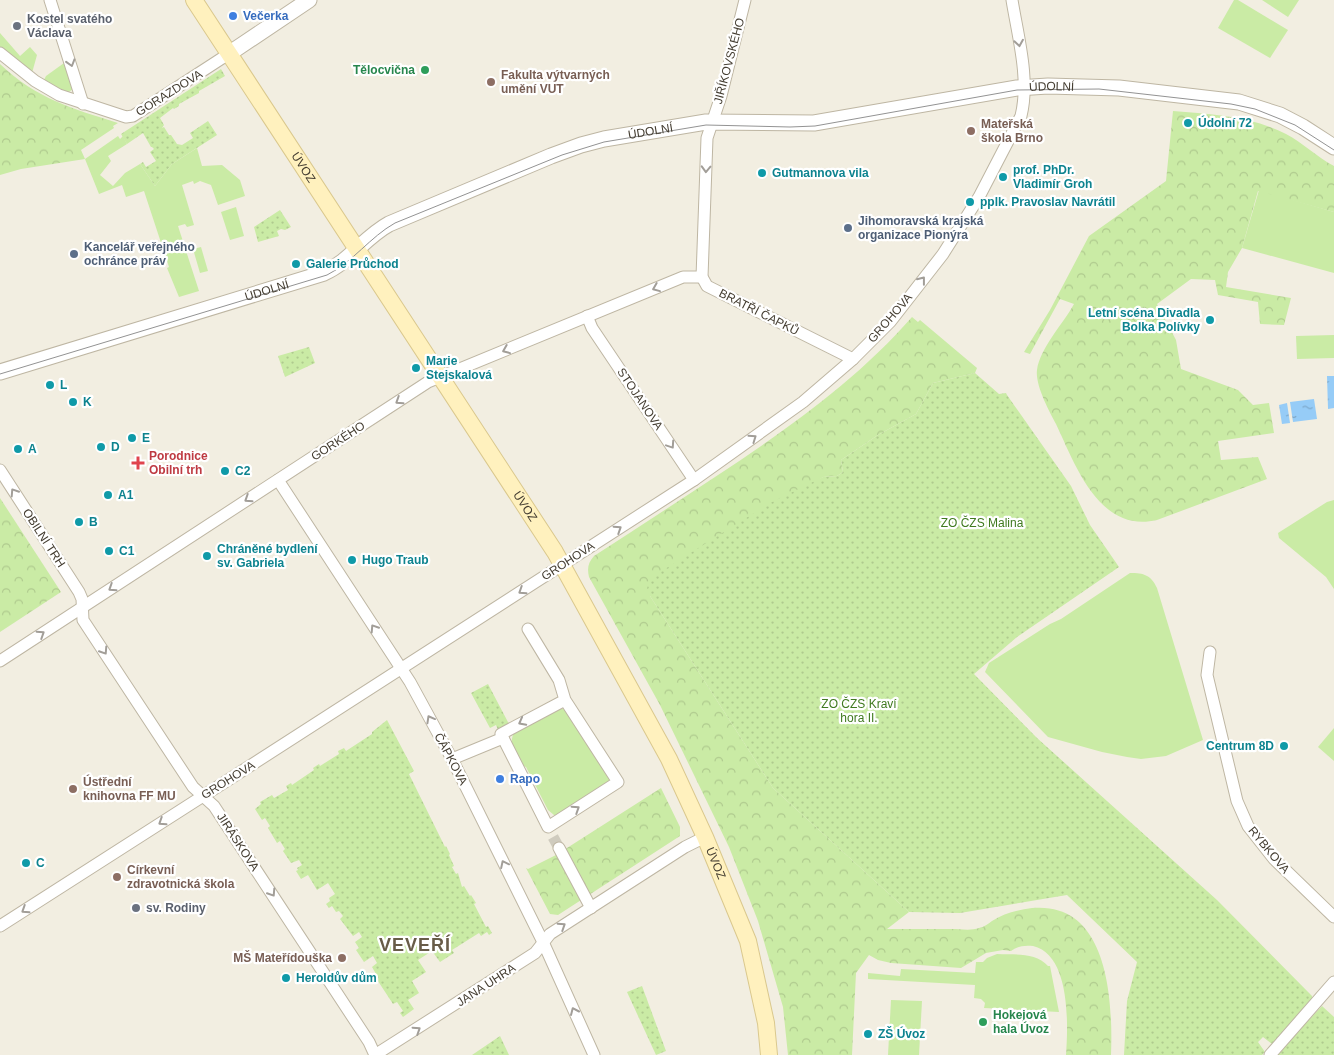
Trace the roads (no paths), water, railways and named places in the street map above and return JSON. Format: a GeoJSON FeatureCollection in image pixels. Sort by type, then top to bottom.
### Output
{"type":"FeatureCollection","features":[{"type":"Feature","properties":{"kind":"main road","name":"ÚVOZ"},"geometry":{"type":"LineString","coordinates":[[194,0],[562,564],[669,760],[705,837],[748,941],[766,1023],[769,1055]]}},
{"type":"Feature","properties":{"kind":"street"},"geometry":{"type":"LineString","coordinates":[[50,0],[83,104]]}},
{"type":"Feature","properties":{"kind":"street"},"geometry":{"type":"LineString","coordinates":[[230,53],[309,0]]}},
{"type":"Feature","properties":{"kind":"street","name":"JIŘÍKOVSKÉHO"},"geometry":{"type":"LineString","coordinates":[[712,121],[721,96],[745,0]]}},
{"type":"Feature","properties":{"kind":"street","name":"GROHOVA"},"geometry":{"type":"LineString","coordinates":[[0,926],[694,480],[803,402],[853,359],[890,322],[943,254],[979,197],[1021,116],[1024,104],[1023,74],[1012,0]]}},
{"type":"Feature","properties":{"kind":"street","name":"GORAZDOVA"},"geometry":{"type":"LineString","coordinates":[[0,53],[35,81],[59,95],[126,117],[134,116],[230,53]]}},
{"type":"Feature","properties":{"kind":"street","name":"ÚDOLNÍ"},"geometry":{"type":"LineString","coordinates":[[0,372],[315,276],[334,268],[389,224],[576,147],[616,136],[712,121],[814,123],[990,91],[1024,87],[1119,88],[1239,102],[1289,120],[1334,147]]}},
{"type":"Feature","properties":{"kind":"street"},"geometry":{"type":"LineString","coordinates":[[702,277],[707,138],[712,121]]}},
{"type":"Feature","properties":{"kind":"street","name":"GORKÉHO"},"geometry":{"type":"LineString","coordinates":[[0,661],[428,382],[683,277],[702,277]]}},
{"type":"Feature","properties":{"kind":"street","name":"BRATŘÍ ČAPKŮ"},"geometry":{"type":"LineString","coordinates":[[702,277],[707,286],[853,359]]}},
{"type":"Feature","properties":{"kind":"street","name":"STOJANOVA"},"geometry":{"type":"LineString","coordinates":[[587,316],[592,328],[694,480]]}},
{"type":"Feature","properties":{"kind":"street","name":"OBILNÍ TRH"},"geometry":{"type":"LineString","coordinates":[[0,470],[79,592],[82,599],[82,608]]}},
{"type":"Feature","properties":{"kind":"street","name":"ČÁPKOVA"},"geometry":{"type":"LineString","coordinates":[[278,480],[410,682],[452,759],[543,942],[594,1055]]}},
{"type":"Feature","properties":{"kind":"street","name":"JIRÁSKOVA"},"geometry":{"type":"LineString","coordinates":[[82,608],[83,620],[193,787],[220,814],[370,1042],[375,1055]]}},
{"type":"Feature","properties":{"kind":"street"},"geometry":{"type":"LineString","coordinates":[[528,629],[559,680],[565,700],[618,782],[550,832],[501,734],[565,700]]}},
{"type":"Feature","properties":{"kind":"street","name":"RYBKOVA"},"geometry":{"type":"LineString","coordinates":[[1210,652],[1207,675],[1237,801],[1248,826],[1274,859],[1334,917]]}},
{"type":"Feature","properties":{"kind":"street"},"geometry":{"type":"LineString","coordinates":[[452,759],[503,738]]}},
{"type":"Feature","properties":{"kind":"street","name":"JANA UHRA"},"geometry":{"type":"LineString","coordinates":[[375,1055],[535,953],[550,934],[685,847],[705,837]]}},
{"type":"Feature","properties":{"kind":"street"},"geometry":{"type":"LineString","coordinates":[[559,848],[591,908]]}},
{"type":"Feature","properties":{"kind":"street"},"geometry":{"type":"LineString","coordinates":[[1270,1055],[1334,982]]}},
{"type":"Feature","properties":{"kind":"water"},"geometry":{"type":"Polygon","coordinates":[[[1327,376],[1334,376],[1334,408],[1328,409],[1327,376]]]}},
{"type":"Feature","properties":{"kind":"water"},"geometry":{"type":"Polygon","coordinates":[[[1314,399],[1317,419],[1293,422],[1290,402],[1314,399]]]}},
{"type":"Feature","properties":{"kind":"water"},"geometry":{"type":"Polygon","coordinates":[[[1287,403],[1290,423],[1282,424],[1279,405],[1287,403]]]}},
{"type":"Feature","properties":{"kind":"tunnel"},"geometry":{"type":"LineString","coordinates":[[553,837],[559,848]]}},
{"type":"Feature","properties":{"kind":"tram line"},"geometry":{"type":"LineString","coordinates":[[0,374],[327,275],[395,223],[562,155],[604,142],[706,125],[815,126],[1017,90],[1099,89],[1231,104],[1255,109],[1295,125],[1334,150]]}},
{"type":"Feature","properties":{"kind":"place","name":"Večerka"},"geometry":{"type":"Point","coordinates":[233,16]}},
{"type":"Feature","properties":{"kind":"place","name":"Kostel svatého Václava"},"geometry":{"type":"Point","coordinates":[17,26]}},
{"type":"Feature","properties":{"kind":"place","name":"Tělocvična"},"geometry":{"type":"Point","coordinates":[425,70]}},
{"type":"Feature","properties":{"kind":"place","name":"Fakulta výtvarných umění VUT"},"geometry":{"type":"Point","coordinates":[491,82]}},
{"type":"Feature","properties":{"kind":"place","name":"Údolní 72"},"geometry":{"type":"Point","coordinates":[1188,123]}},
{"type":"Feature","properties":{"kind":"place","name":"Mateřská škola Brno"},"geometry":{"type":"Point","coordinates":[971,131]}},
{"type":"Feature","properties":{"kind":"place","name":"Gutmannova vila"},"geometry":{"type":"Point","coordinates":[762,173]}},
{"type":"Feature","properties":{"kind":"place","name":"prof. PhDr. Vladimír Groh"},"geometry":{"type":"Point","coordinates":[1003,177]}},
{"type":"Feature","properties":{"kind":"place","name":"pplk. Pravoslav Navrátil"},"geometry":{"type":"Point","coordinates":[970,202]}},
{"type":"Feature","properties":{"kind":"place","name":"Jihomoravská krajská organizace Pionýra"},"geometry":{"type":"Point","coordinates":[848,228]}},
{"type":"Feature","properties":{"kind":"place","name":"Kancelář veřejného ochránce práv"},"geometry":{"type":"Point","coordinates":[74,254]}},
{"type":"Feature","properties":{"kind":"place","name":"Galerie Průchod"},"geometry":{"type":"Point","coordinates":[296,264]}},
{"type":"Feature","properties":{"kind":"place","name":"Letní scéna Divadla Bolka Polívky"},"geometry":{"type":"Point","coordinates":[1210,320]}},
{"type":"Feature","properties":{"kind":"place","name":"Marie Stejskalová"},"geometry":{"type":"Point","coordinates":[416,368]}},
{"type":"Feature","properties":{"kind":"place","name":"L"},"geometry":{"type":"Point","coordinates":[50,385]}},
{"type":"Feature","properties":{"kind":"place","name":"K"},"geometry":{"type":"Point","coordinates":[73,402]}},
{"type":"Feature","properties":{"kind":"place","name":"E"},"geometry":{"type":"Point","coordinates":[132,438]}},
{"type":"Feature","properties":{"kind":"place","name":"D"},"geometry":{"type":"Point","coordinates":[101,447]}},
{"type":"Feature","properties":{"kind":"place","name":"A"},"geometry":{"type":"Point","coordinates":[18,449]}},
{"type":"Feature","properties":{"kind":"place","name":"Porodnice Obilní trh"},"geometry":{"type":"Point","coordinates":[138,463]}},
{"type":"Feature","properties":{"kind":"place","name":"C2"},"geometry":{"type":"Point","coordinates":[225,471]}},
{"type":"Feature","properties":{"kind":"place","name":"A1"},"geometry":{"type":"Point","coordinates":[108,495]}},
{"type":"Feature","properties":{"kind":"place","name":"B"},"geometry":{"type":"Point","coordinates":[79,522]}},
{"type":"Feature","properties":{"kind":"place","name":"C1"},"geometry":{"type":"Point","coordinates":[109,551]}},
{"type":"Feature","properties":{"kind":"place","name":"Chráněné bydlení sv. Gabriela"},"geometry":{"type":"Point","coordinates":[207,556]}},
{"type":"Feature","properties":{"kind":"place","name":"Hugo Traub"},"geometry":{"type":"Point","coordinates":[352,560]}},
{"type":"Feature","properties":{"kind":"place","name":"Centrum 8D"},"geometry":{"type":"Point","coordinates":[1284,746]}},
{"type":"Feature","properties":{"kind":"place","name":"Rapo"},"geometry":{"type":"Point","coordinates":[500,779]}},
{"type":"Feature","properties":{"kind":"place","name":"Ústřední knihovna FF MU"},"geometry":{"type":"Point","coordinates":[73,789]}},
{"type":"Feature","properties":{"kind":"place","name":"C"},"geometry":{"type":"Point","coordinates":[26,863]}},
{"type":"Feature","properties":{"kind":"place","name":"Církevní zdravotnická škola"},"geometry":{"type":"Point","coordinates":[117,877]}},
{"type":"Feature","properties":{"kind":"place","name":"sv. Rodiny"},"geometry":{"type":"Point","coordinates":[136,908]}},
{"type":"Feature","properties":{"kind":"place","name":"MŠ Mateřídouška"},"geometry":{"type":"Point","coordinates":[342,958]}},
{"type":"Feature","properties":{"kind":"place","name":"Heroldův dům"},"geometry":{"type":"Point","coordinates":[286,978]}},
{"type":"Feature","properties":{"kind":"place","name":"Hokejová hala Úvoz"},"geometry":{"type":"Point","coordinates":[983,1022]}},
{"type":"Feature","properties":{"kind":"place","name":"ZŠ Úvoz"},"geometry":{"type":"Point","coordinates":[868,1034]}},
{"type":"Feature","properties":{"kind":"district","name":"VEVEŘÍ"},"geometry":{"type":"Point","coordinates":[415,945]}},
{"type":"Feature","properties":{"kind":"park label","name":"ZO ČZS Malina"},"geometry":{"type":"Point","coordinates":[982,523]}},
{"type":"Feature","properties":{"kind":"park label","name":"ZO ČZS Kraví hora II."},"geometry":{"type":"Point","coordinates":[859,711]}}]}
